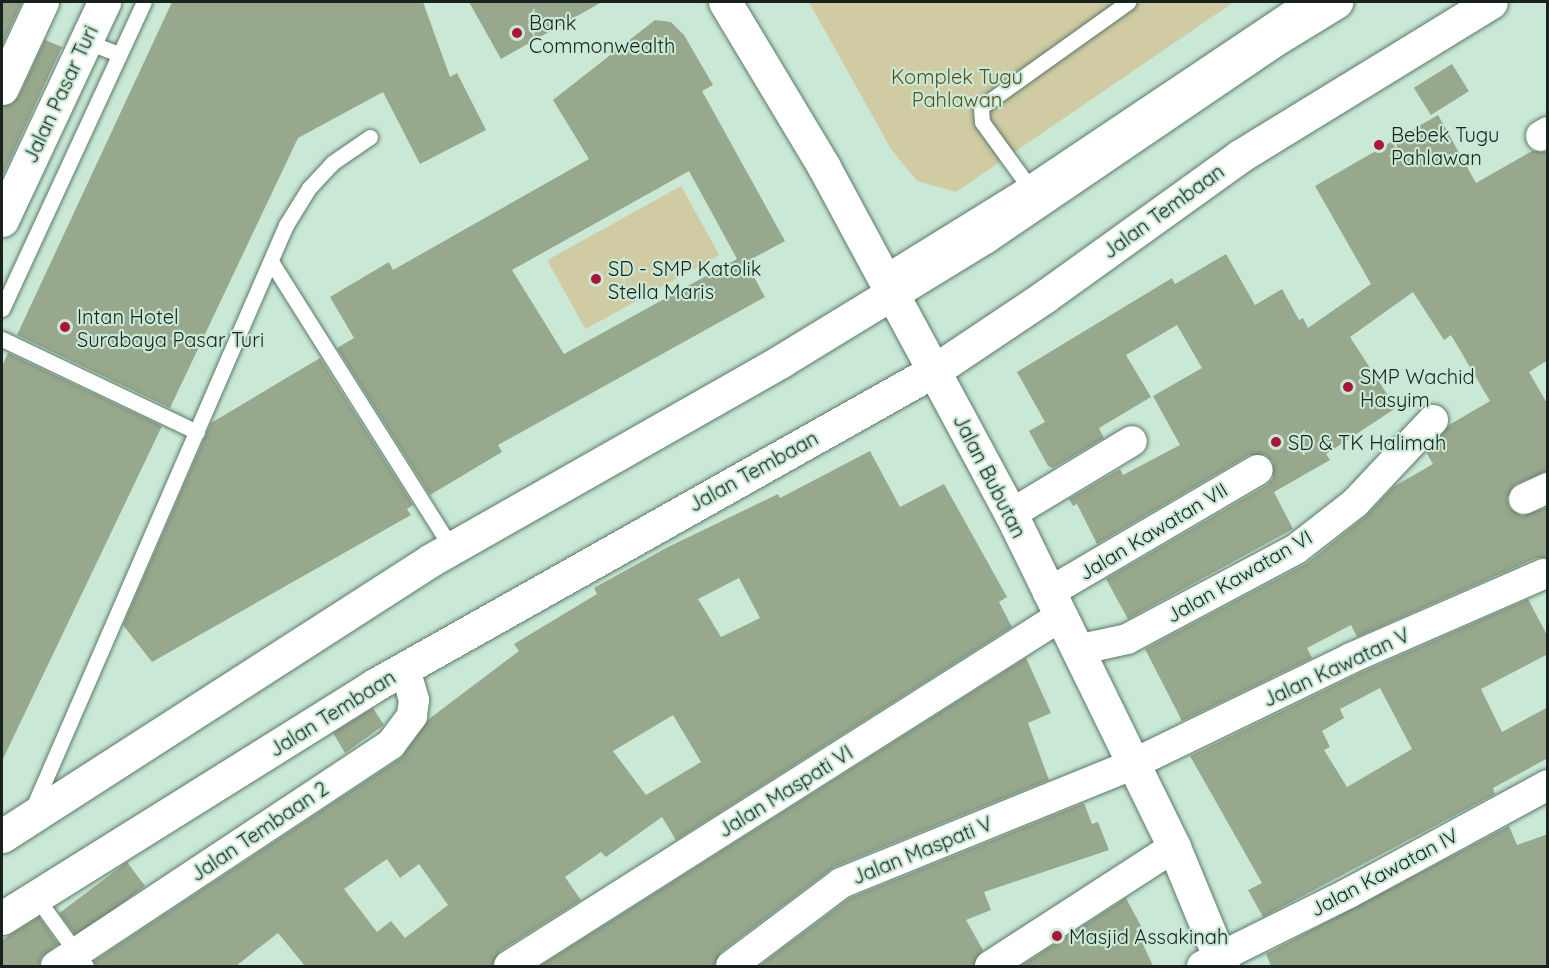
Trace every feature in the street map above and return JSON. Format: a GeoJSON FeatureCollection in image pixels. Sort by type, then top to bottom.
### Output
{"type":"FeatureCollection","features":[{"type":"Feature","properties":{"kind":"main road"},"geometry":{"type":"LineString","coordinates":[[2,88],[42,2]]}},
{"type":"Feature","properties":{"kind":"main road","name":"Jalan Pasar Turi"},"geometry":{"type":"LineString","coordinates":[[2,220],[104,2]]}},
{"type":"Feature","properties":{"kind":"main road","name":"Jalan Bubutan"},"geometry":{"type":"LineString","coordinates":[[725,2],[888,283],[1011,514],[1131,765],[1174,847],[1215,964]]}},
{"type":"Feature","properties":{"kind":"main road"},"geometry":{"type":"LineString","coordinates":[[14,828],[452,549],[888,283],[1336,2]]}},
{"type":"Feature","properties":{"kind":"main road","name":"Jalan Tembaan"},"geometry":{"type":"LineString","coordinates":[[2,918],[405,668],[935,370],[1044,297],[1240,156],[1491,2]]}},
{"type":"Feature","properties":{"kind":"street","name":"Jalan Kawatan VI"},"geometry":{"type":"LineString","coordinates":[[1077,650],[1127,639],[1296,549],[1355,503],[1433,420]]}},
{"type":"Feature","properties":{"kind":"street"},"geometry":{"type":"LineString","coordinates":[[1011,514],[1132,441]]}},
{"type":"Feature","properties":{"kind":"street","name":"Jalan Kawatan VII"},"geometry":{"type":"LineString","coordinates":[[1055,605],[1258,470]]}},
{"type":"Feature","properties":{"kind":"street","name":"Jalan Kawatan V"},"geometry":{"type":"LineString","coordinates":[[1131,765],[1351,658],[1543,574]]}},
{"type":"Feature","properties":{"kind":"street","name":"Jalan Maspati VI"},"geometry":{"type":"LineString","coordinates":[[509,966],[1055,605]]}},
{"type":"Feature","properties":{"kind":"street","name":"Jalan Tembaan 2"},"geometry":{"type":"LineString","coordinates":[[73,962],[391,744],[412,716],[414,700],[405,668]]}},
{"type":"Feature","properties":{"kind":"street","name":"Jalan Maspati V"},"geometry":{"type":"LineString","coordinates":[[731,966],[841,884],[1131,765]]}},
{"type":"Feature","properties":{"kind":"street","name":"Jalan Kawatan IV"},"geometry":{"type":"LineString","coordinates":[[1215,964],[1548,785]]}},
{"type":"Feature","properties":{"kind":"street"},"geometry":{"type":"LineString","coordinates":[[990,966],[1174,847]]}},
{"type":"Feature","properties":{"kind":"lane"},"geometry":{"type":"LineString","coordinates":[[2,309],[144,2]]}},
{"type":"Feature","properties":{"kind":"lane"},"geometry":{"type":"LineString","coordinates":[[1128,2],[981,107],[982,122],[1033,192],[1298,2]]}},
{"type":"Feature","properties":{"kind":"lane"},"geometry":{"type":"LineString","coordinates":[[85,41],[119,54]]}},
{"type":"Feature","properties":{"kind":"lane"},"geometry":{"type":"LineString","coordinates":[[14,828],[197,432],[272,263],[286,225],[309,188],[332,163],[370,136]]}},
{"type":"Feature","properties":{"kind":"lane"},"geometry":{"type":"LineString","coordinates":[[272,263],[452,549]]}},
{"type":"Feature","properties":{"kind":"lane"},"geometry":{"type":"LineString","coordinates":[[2,339],[197,432]]}},
{"type":"Feature","properties":{"kind":"lane"},"geometry":{"type":"LineString","coordinates":[[36,897],[73,962]]}},
{"type":"Feature","properties":{"kind":"green space","name":"Komplek Tugu Pahlawan"},"geometry":{"type":"Polygon","coordinates":[[[809,2],[1234,2],[956,192],[917,181],[891,149],[809,2]]]}},
{"type":"Feature","properties":{"kind":"green space"},"geometry":{"type":"Polygon","coordinates":[[[681,186],[719,255],[585,329],[547,260],[681,186]]]}},
{"type":"Feature","properties":{"kind":"building"},"geometry":{"type":"Polygon","coordinates":[[[2,2],[22,2],[2,45],[2,2]]]}},
{"type":"Feature","properties":{"kind":"building"},"geometry":{"type":"Polygon","coordinates":[[[172,2],[423,2],[450,77],[457,73],[486,130],[420,164],[383,92],[298,138],[170,408],[17,335],[172,2]]]}},
{"type":"Feature","properties":{"kind":"building","name":"Bank Commonwealth"},"geometry":{"type":"Polygon","coordinates":[[[469,2],[602,2],[501,59],[469,2]]]}},
{"type":"Feature","properties":{"kind":"building","name":"SD - SMP Katolik Stella Maris"},"geometry":{"type":"Polygon","coordinates":[[[655,20],[671,22],[684,35],[713,85],[702,91],[785,241],[746,262],[765,297],[498,445],[502,452],[430,495],[337,348],[354,338],[330,297],[389,262],[393,270],[589,159],[553,100],[655,20]],[[689,171],[512,270],[564,354],[737,259],[689,171]]]}},
{"type":"Feature","properties":{"kind":"building"},"geometry":{"type":"Polygon","coordinates":[[[45,40],[62,47],[2,177],[2,106],[12,104],[19,96],[45,40]]]}},
{"type":"Feature","properties":{"kind":"building"},"geometry":{"type":"Polygon","coordinates":[[[1452,64],[1469,91],[1431,115],[1414,88],[1452,64]]]}},
{"type":"Feature","properties":{"kind":"building"},"geometry":{"type":"Polygon","coordinates":[[[1438,115],[1476,183],[1532,151],[1548,152],[1548,360],[1529,372],[1548,405],[1548,471],[1516,484],[1507,498],[1509,507],[1522,516],[1548,507],[1548,558],[1536,558],[1357,637],[1351,625],[1307,648],[1312,658],[1182,721],[1145,649],[1307,563],[1366,516],[1393,487],[1433,464],[1426,452],[1449,425],[1490,401],[1451,335],[1444,340],[1413,292],[1350,337],[1396,408],[1326,454],[1330,460],[1274,492],[1293,529],[1128,619],[1106,579],[1267,485],[1273,478],[1273,462],[1266,455],[1249,455],[1097,544],[1077,504],[1073,506],[1069,499],[1120,469],[1123,475],[1180,445],[1153,396],[1202,368],[1177,325],[1126,355],[1151,397],[1099,428],[1104,438],[1053,468],[1048,466],[1029,431],[1045,422],[1017,372],[1172,278],[1175,284],[1226,254],[1255,305],[1282,289],[1299,320],[1303,318],[1308,328],[1371,284],[1315,186],[1438,115]]]}},
{"type":"Feature","properties":{"kind":"building"},"geometry":{"type":"Polygon","coordinates":[[[8,353],[162,426],[2,761],[2,366],[8,353]]]}},
{"type":"Feature","properties":{"kind":"building"},"geometry":{"type":"Polygon","coordinates":[[[320,358],[413,505],[407,509],[411,515],[152,662],[123,625],[211,423],[320,358]]]}},
{"type":"Feature","properties":{"kind":"building"},"geometry":{"type":"Polygon","coordinates":[[[870,451],[900,507],[944,484],[1007,597],[999,602],[1012,627],[676,840],[662,817],[606,857],[601,852],[565,877],[581,900],[500,951],[492,966],[305,966],[278,933],[236,966],[96,966],[94,961],[401,758],[429,719],[519,651],[514,644],[597,594],[594,588],[668,547],[778,494],[780,498],[870,451]],[[739,578],[698,599],[721,637],[760,618],[739,578]],[[673,715],[613,751],[646,795],[701,762],[673,715]],[[387,859],[344,889],[377,932],[391,921],[405,938],[448,905],[419,864],[400,878],[387,859]]]}},
{"type":"Feature","properties":{"kind":"building"},"geometry":{"type":"Polygon","coordinates":[[[1528,599],[1548,637],[1548,654],[1481,689],[1502,732],[1548,707],[1548,758],[1493,788],[1495,794],[1263,917],[1248,890],[1262,883],[1190,756],[1358,674],[1528,599]],[[1380,688],[1340,709],[1344,718],[1322,731],[1330,747],[1324,750],[1347,787],[1412,749],[1380,688]]]}},
{"type":"Feature","properties":{"kind":"building"},"geometry":{"type":"Polygon","coordinates":[[[1026,658],[1051,713],[1028,723],[1049,780],[834,867],[721,952],[714,966],[540,966],[1026,658]]]}},
{"type":"Feature","properties":{"kind":"building"},"geometry":{"type":"Polygon","coordinates":[[[373,708],[384,725],[345,753],[333,733],[373,708]]]}},
{"type":"Feature","properties":{"kind":"building"},"geometry":{"type":"Polygon","coordinates":[[[1084,803],[1092,824],[1098,822],[1109,850],[984,892],[991,910],[966,920],[983,950],[973,966],[759,966],[850,898],[1084,803]]]}},
{"type":"Feature","properties":{"kind":"building"},"geometry":{"type":"Polygon","coordinates":[[[1509,826],[1517,845],[1548,834],[1548,966],[1271,966],[1266,954],[1509,826]]]}},
{"type":"Feature","properties":{"kind":"building"},"geometry":{"type":"Polygon","coordinates":[[[127,862],[145,886],[77,937],[59,913],[127,862]]]}},
{"type":"Feature","properties":{"kind":"building"},"geometry":{"type":"Polygon","coordinates":[[[1126,898],[1141,926],[1136,929],[1153,966],[1021,966],[1126,898]]]}},
{"type":"Feature","properties":{"kind":"building"},"geometry":{"type":"Polygon","coordinates":[[[39,917],[58,944],[41,958],[39,966],[2,966],[2,940],[39,917]]]}},
{"type":"Feature","properties":{"kind":"place","name":"Bank Commonwealth"},"geometry":{"type":"Point","coordinates":[517,33]}},
{"type":"Feature","properties":{"kind":"place","name":"Bebek Tugu Pahlawan"},"geometry":{"type":"Point","coordinates":[1379,145]}},
{"type":"Feature","properties":{"kind":"place","name":"SD - SMP Katolik Stella Maris"},"geometry":{"type":"Point","coordinates":[596,279]}},
{"type":"Feature","properties":{"kind":"place","name":"Intan Hotel Surabaya Pasar Turi"},"geometry":{"type":"Point","coordinates":[65,327]}},
{"type":"Feature","properties":{"kind":"place","name":"SMP Wachid Hasyim"},"geometry":{"type":"Point","coordinates":[1348,387]}},
{"type":"Feature","properties":{"kind":"place","name":"SD & TK Halimah"},"geometry":{"type":"Point","coordinates":[1276,442]}},
{"type":"Feature","properties":{"kind":"place","name":"Masjid Assakinah"},"geometry":{"type":"Point","coordinates":[1057,936]}}]}
